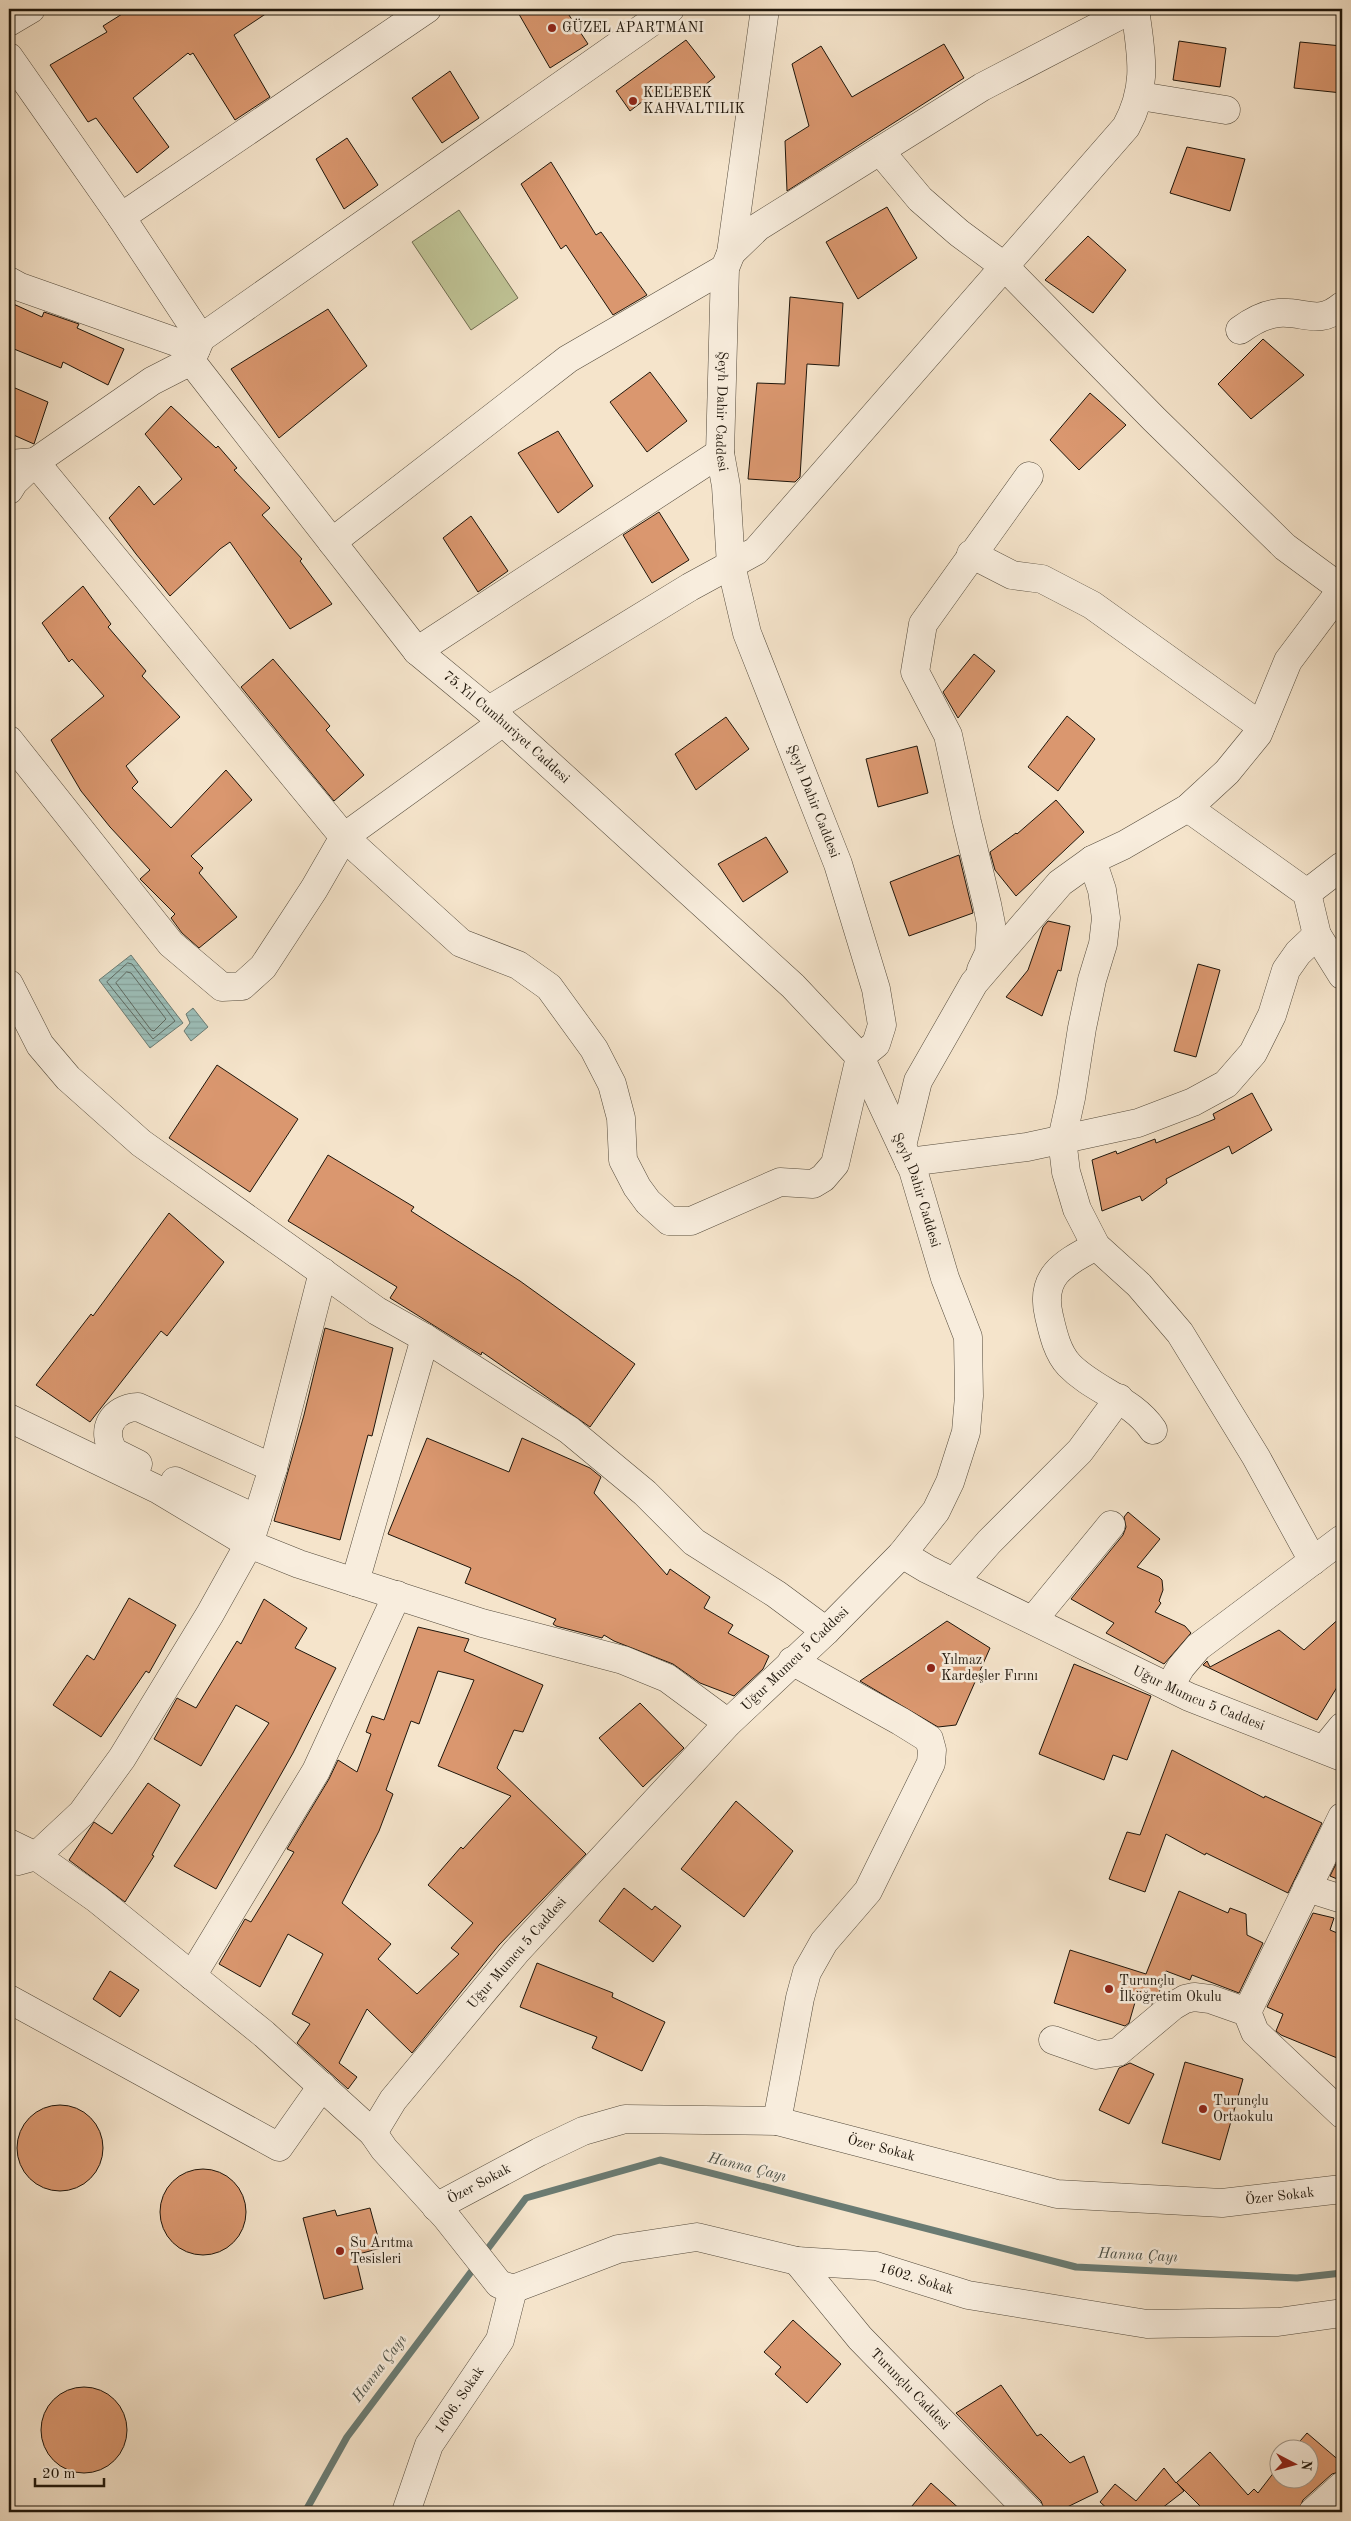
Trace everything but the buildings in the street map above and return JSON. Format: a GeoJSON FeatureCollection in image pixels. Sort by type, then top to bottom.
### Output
{"type":"FeatureCollection","features":[{"type":"Feature","properties":{"kind":"street"},"geometry":{"type":"LineString","coordinates":[[9,22],[30,9]]}},
{"type":"Feature","properties":{"kind":"street"},"geometry":{"type":"LineString","coordinates":[[122,218],[427,9]]}},
{"type":"Feature","properties":{"kind":"street"},"geometry":{"type":"LineString","coordinates":[[9,490],[14,482],[35,462],[196,350],[670,9]]}},
{"type":"Feature","properties":{"kind":"street","name":"Şeyh Dahir Caddesi"},"geometry":{"type":"LineString","coordinates":[[765,9],[728,260],[720,453],[726,486],[731,565],[748,633],[838,864],[876,989],[882,1025],[876,1044],[860,1057],[906,1154],[945,1278],[968,1337],[969,1396],[966,1432],[950,1482],[936,1511],[902,1554]]}},
{"type":"Feature","properties":{"kind":"street"},"geometry":{"type":"LineString","coordinates":[[332,542],[568,359],[728,260],[758,227],[982,86],[1132,9]]}},
{"type":"Feature","properties":{"kind":"street"},"geometry":{"type":"LineString","coordinates":[[9,740],[171,944],[222,987],[242,986],[263,967],[314,889],[344,837],[496,716],[690,587],[756,551],[1126,127],[1140,96],[1143,70],[1136,9]]}},
{"type":"Feature","properties":{"kind":"street","name":"75.Yıl Cumhuriyet Caddesi"},"geometry":{"type":"LineString","coordinates":[[9,57],[122,218],[196,350],[332,542],[418,651],[496,716],[793,986],[860,1057]]}},
{"type":"Feature","properties":{"kind":"street"},"geometry":{"type":"LineString","coordinates":[[1140,96],[1226,110]]}},
{"type":"Feature","properties":{"kind":"street"},"geometry":{"type":"LineString","coordinates":[[880,151],[920,199],[959,233],[1005,267],[1140,405],[1285,548],[1342,589],[1288,661],[1258,734],[1227,772],[1188,808],[1124,845],[1092,860],[1060,883],[974,983]]}},
{"type":"Feature","properties":{"kind":"street"},"geometry":{"type":"LineString","coordinates":[[9,281],[20,287],[196,350]]}},
{"type":"Feature","properties":{"kind":"street"},"geometry":{"type":"LineString","coordinates":[[1240,330],[1257,320],[1280,313],[1316,318],[1334,312],[1342,306]]}},
{"type":"Feature","properties":{"kind":"street"},"geometry":{"type":"LineString","coordinates":[[418,651],[720,453]]}},
{"type":"Feature","properties":{"kind":"street"},"geometry":{"type":"LineString","coordinates":[[9,464],[35,462]]}},
{"type":"Feature","properties":{"kind":"street"},"geometry":{"type":"LineString","coordinates":[[35,462],[344,837],[461,942],[518,965],[549,986],[594,1049],[612,1084],[621,1118],[623,1160],[648,1202],[669,1221],[691,1221],[780,1182],[813,1184],[823,1178],[835,1164],[860,1057]]}},
{"type":"Feature","properties":{"kind":"street"},"geometry":{"type":"LineString","coordinates":[[1029,476],[971,554],[923,624],[915,672],[948,735],[966,822],[991,924],[989,954],[918,1082],[906,1154],[1027,1147],[1138,1123],[1193,1102],[1226,1084],[1253,1053],[1272,1015],[1286,970],[1298,953],[1316,934]]}},
{"type":"Feature","properties":{"kind":"street"},"geometry":{"type":"LineString","coordinates":[[971,554],[1012,575],[1042,579],[1092,605],[1261,726]]}},
{"type":"Feature","properties":{"kind":"street"},"geometry":{"type":"LineString","coordinates":[[1188,808],[1307,893],[1316,934],[1342,976]]}},
{"type":"Feature","properties":{"kind":"street"},"geometry":{"type":"LineString","coordinates":[[1092,860],[1102,890],[1106,918],[1103,944],[1092,980],[1062,1139],[1066,1172],[1071,1191],[1077,1210],[1096,1246],[1139,1285],[1180,1333],[1256,1457],[1313,1561]]}},
{"type":"Feature","properties":{"kind":"street"},"geometry":{"type":"LineString","coordinates":[[1307,893],[1342,866]]}},
{"type":"Feature","properties":{"kind":"street"},"geometry":{"type":"LineString","coordinates":[[9,984],[40,1045],[68,1078],[140,1143],[377,1311],[426,1338],[569,1430],[645,1493],[694,1542],[776,1594],[826,1631]]}},
{"type":"Feature","properties":{"kind":"street"},"geometry":{"type":"LineString","coordinates":[[1096,1246],[1071,1260],[1053,1275],[1046,1303],[1056,1344],[1069,1364],[1085,1378],[1119,1398],[1147,1420],[1153,1430]]}},
{"type":"Feature","properties":{"kind":"street"},"geometry":{"type":"LineString","coordinates":[[9,1864],[36,1856],[82,1813],[122,1758],[210,1614],[253,1532],[273,1468],[323,1272]]}},
{"type":"Feature","properties":{"kind":"street"},"geometry":{"type":"LineString","coordinates":[[355,1582],[426,1338]]}},
{"type":"Feature","properties":{"kind":"street"},"geometry":{"type":"LineString","coordinates":[[954,1582],[989,1542],[1080,1451],[1119,1398]]}},
{"type":"Feature","properties":{"kind":"street"},"geometry":{"type":"LineString","coordinates":[[273,1468],[138,1407],[121,1410],[114,1416],[107,1430],[107,1438],[114,1452],[253,1532],[299,1564],[482,1623],[623,1660],[667,1678],[728,1723]]}},
{"type":"Feature","properties":{"kind":"street"},"geometry":{"type":"LineString","coordinates":[[9,1418],[159,1490],[253,1532]]}},
{"type":"Feature","properties":{"kind":"street"},"geometry":{"type":"LineString","coordinates":[[1033,1620],[1111,1526]]}},
{"type":"Feature","properties":{"kind":"street"},"geometry":{"type":"LineString","coordinates":[[1169,1687],[1198,1647],[1342,1539]]}},
{"type":"Feature","properties":{"kind":"street","name":"Uğur Mumcu 5 Caddesi"},"geometry":{"type":"LineString","coordinates":[[373,2133],[393,2100],[516,1952],[728,1723],[826,1631],[902,1554],[954,1582],[1189,1697],[1333,1753]]}},
{"type":"Feature","properties":{"kind":"street"},"geometry":{"type":"LineString","coordinates":[[192,1976],[316,1770],[397,1595]]}},
{"type":"Feature","properties":{"kind":"street"},"geometry":{"type":"LineString","coordinates":[[777,2121],[800,1998],[807,1972],[824,1942],[868,1891],[931,1763],[932,1750],[929,1740],[900,1721],[792,1661]]}},
{"type":"Feature","properties":{"kind":"street"},"geometry":{"type":"LineString","coordinates":[[1333,1753],[1342,1727]]}},
{"type":"Feature","properties":{"kind":"street"},"geometry":{"type":"LineString","coordinates":[[1246,2012],[1342,1817]]}},
{"type":"Feature","properties":{"kind":"street"},"geometry":{"type":"LineString","coordinates":[[9,1843],[36,1856],[97,1899],[264,2034],[373,2133],[384,2149],[506,2286]]}},
{"type":"Feature","properties":{"kind":"street"},"geometry":{"type":"LineString","coordinates":[[1307,1888],[1342,1900]]}},
{"type":"Feature","properties":{"kind":"street"},"geometry":{"type":"LineString","coordinates":[[1053,2040],[1096,2055],[1118,2052],[1173,2006],[1194,1997],[1210,1999],[1246,2012],[1256,2032],[1342,2114]]}},
{"type":"Feature","properties":{"kind":"street"},"geometry":{"type":"LineString","coordinates":[[9,1999],[279,2147],[322,2086]]}},
{"type":"Feature","properties":{"kind":"street","name":"Özer Sokak"},"geometry":{"type":"LineString","coordinates":[[441,2212],[539,2152],[584,2131],[617,2120],[657,2118],[777,2121],[1057,2194],[1222,2203],[1342,2189]]}},
{"type":"Feature","properties":{"kind":"street","name":"1602. Sokak"},"geometry":{"type":"LineString","coordinates":[[506,2286],[618,2249],[697,2236],[797,2261],[876,2266],[968,2295],[1147,2324],[1278,2322],[1342,2313]]}},
{"type":"Feature","properties":{"kind":"street","name":"Turunçlu Caddesi"},"geometry":{"type":"LineString","coordinates":[[797,2261],[860,2338],[1030,2512]]}},
{"type":"Feature","properties":{"kind":"street","name":"1606. Sokak"},"geometry":{"type":"LineString","coordinates":[[406,2512],[429,2445],[500,2340],[506,2286]]}},
{"type":"Feature","properties":{"kind":"street"},"geometry":{"type":"LineString","coordinates":[[1313,2512],[1342,2486]]}},
{"type":"Feature","properties":{"kind":"green space"},"geometry":{"type":"Polygon","coordinates":[[[459,210],[518,298],[471,330],[412,242],[459,210]]]}},
{"type":"Feature","properties":{"kind":"water"},"geometry":{"type":"Polygon","coordinates":[[[131,955],[183,1023],[150,1048],[99,980],[131,955]]]}},
{"type":"Feature","properties":{"kind":"water"},"geometry":{"type":"Polygon","coordinates":[[[193,1008],[208,1027],[191,1041],[184,1031],[190,1023],[186,1014],[193,1008]]]}},
{"type":"Feature","properties":{"kind":"waterway","name":"Hanna Çayı"},"geometry":{"type":"LineString","coordinates":[[483,2255],[526,2198],[660,2160],[1076,2267],[1297,2278],[1342,2273]]}},
{"type":"Feature","properties":{"kind":"waterway","name":"Hanna Çayı"},"geometry":{"type":"LineString","coordinates":[[305,2512],[347,2437],[477,2264]]}},
{"type":"Feature","properties":{"kind":"place","name":"GÜZEL APARTMANI"},"geometry":{"type":"Point","coordinates":[552,28]}},
{"type":"Feature","properties":{"kind":"place","name":"KELEBEK KAHVALTILIK"},"geometry":{"type":"Point","coordinates":[633,101]}},
{"type":"Feature","properties":{"kind":"place","name":"Yılmaz Kardeşler Fırını"},"geometry":{"type":"Point","coordinates":[931,1668]}},
{"type":"Feature","properties":{"kind":"place","name":"Turunçlu İlköğretim Okulu"},"geometry":{"type":"Point","coordinates":[1109,1989]}},
{"type":"Feature","properties":{"kind":"place","name":"Turunçlu Ortaokulu"},"geometry":{"type":"Point","coordinates":[1203,2109]}},
{"type":"Feature","properties":{"kind":"place","name":"Su Arıtma Tesisleri"},"geometry":{"type":"Point","coordinates":[340,2251]}}]}
